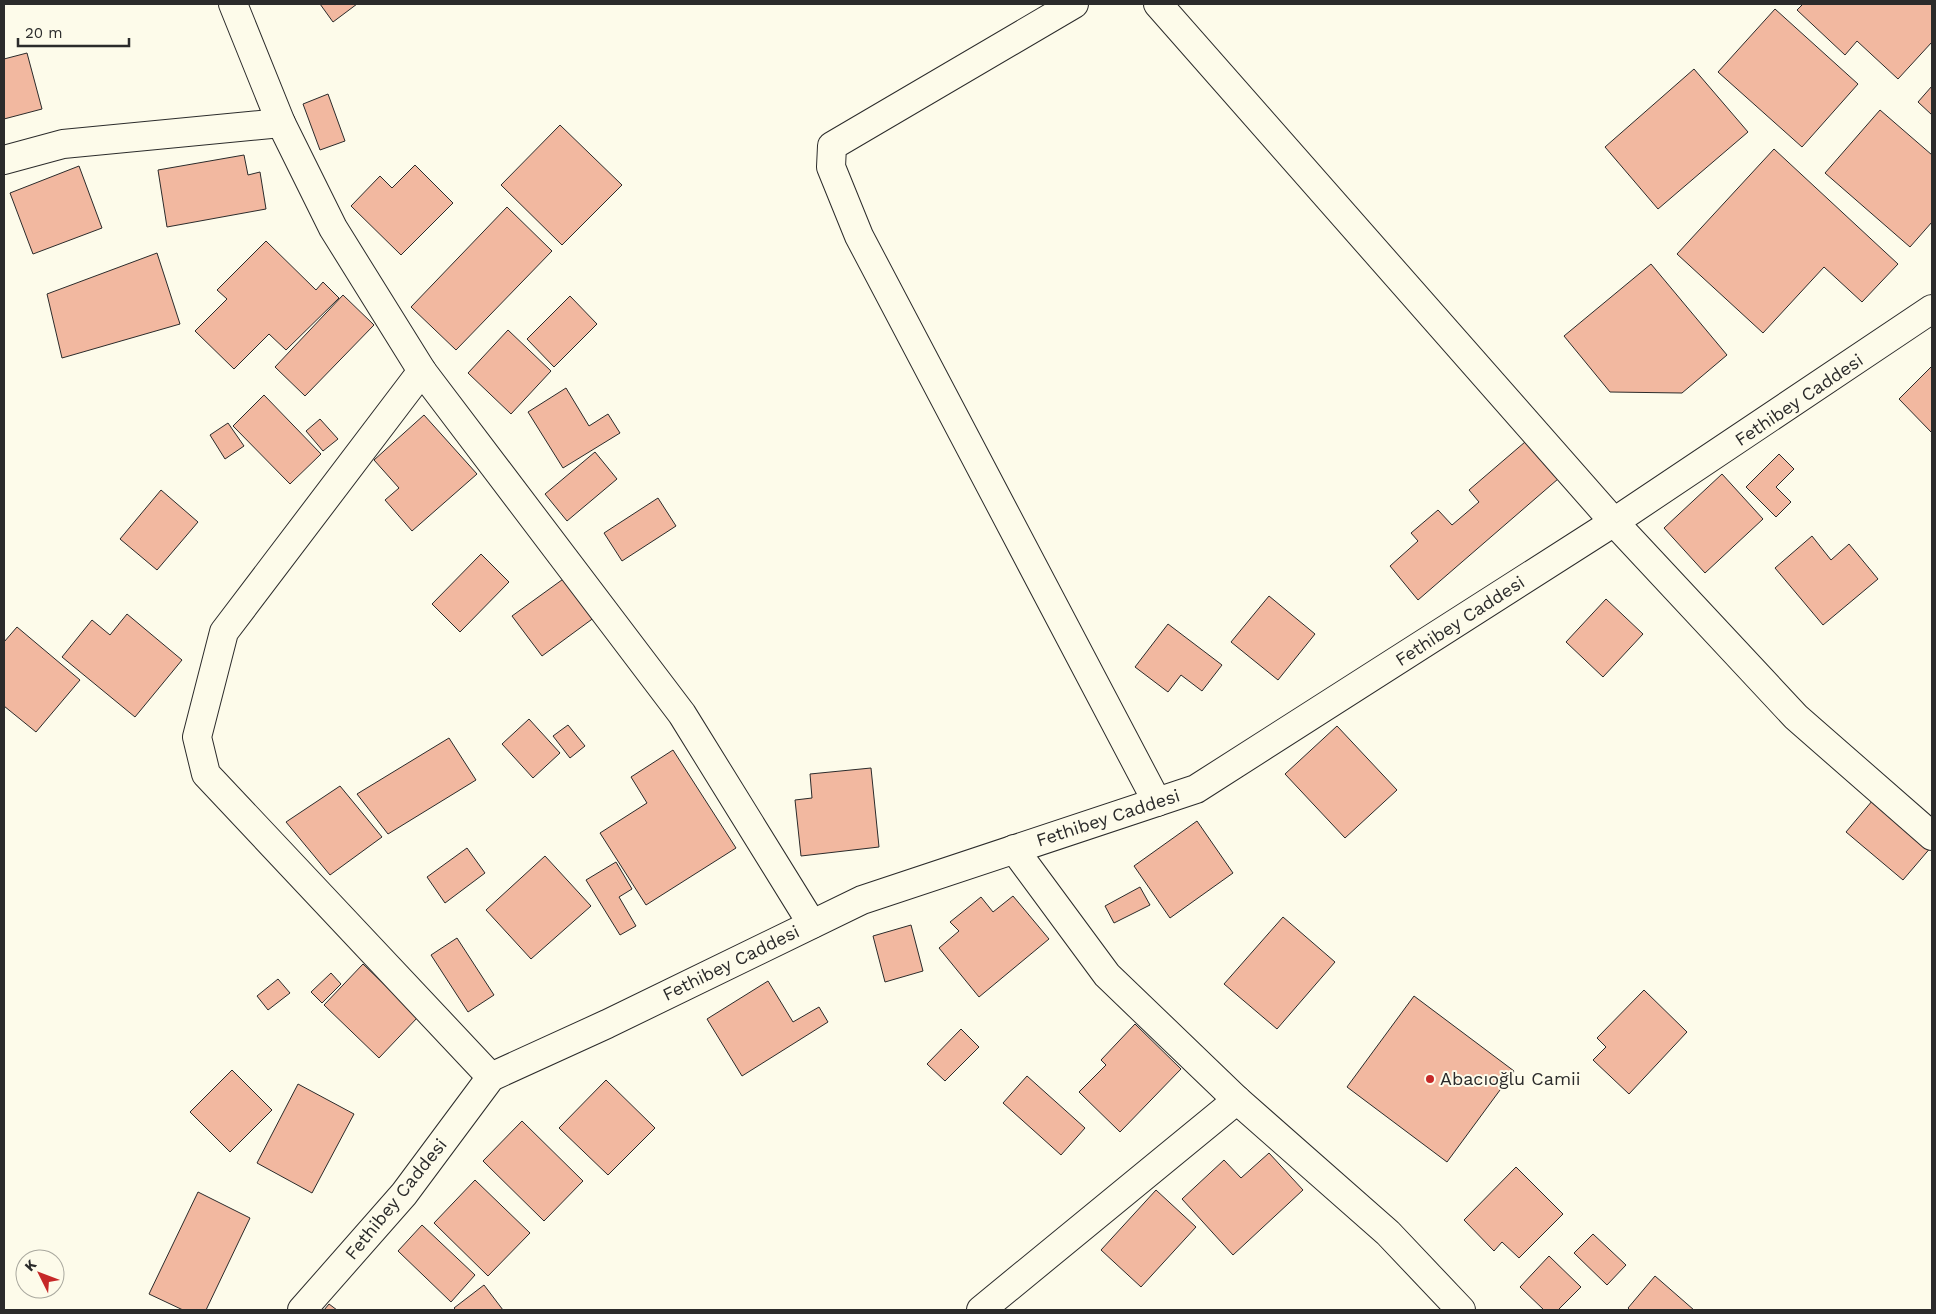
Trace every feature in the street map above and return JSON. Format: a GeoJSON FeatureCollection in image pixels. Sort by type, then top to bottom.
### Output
{"type":"FeatureCollection","features":[{"type":"Feature","properties":{"kind":"street"},"geometry":{"type":"LineString","coordinates":[[233,4],[281,123],[333,228],[422,371],[682,714],[812,924]]}},
{"type":"Feature","properties":{"kind":"street"},"geometry":{"type":"LineString","coordinates":[[1074,4],[832,146],[831,167],[859,236],[1157,802]]}},
{"type":"Feature","properties":{"kind":"street"},"geometry":{"type":"LineString","coordinates":[[1158,4],[1614,522],[1796,717],[1932,836]]}},
{"type":"Feature","properties":{"kind":"street"},"geometry":{"type":"LineString","coordinates":[[4,160],[63,144],[281,123]]}},
{"type":"Feature","properties":{"kind":"street","name":"Fethibey Caddesi"},"geometry":{"type":"LineString","coordinates":[[302,1310],[404,1194],[491,1077],[607,1024],[862,900],[1196,789],[1614,522],[1932,309]]}},
{"type":"Feature","properties":{"kind":"street"},"geometry":{"type":"LineString","coordinates":[[422,371],[224,632],[197,737],[206,774],[491,1077]]}},
{"type":"Feature","properties":{"kind":"street"},"geometry":{"type":"LineString","coordinates":[[1014,849],[1106,975],[1237,1100],[1388,1233],[1461,1310]]}},
{"type":"Feature","properties":{"kind":"street"},"geometry":{"type":"LineString","coordinates":[[981,1310],[1237,1100]]}},
{"type":"Feature","properties":{"kind":"building"},"geometry":{"type":"Polygon","coordinates":[[[320,4],[357,4],[333,22],[320,4]]]}},
{"type":"Feature","properties":{"kind":"building"},"geometry":{"type":"Polygon","coordinates":[[[1803,4],[1932,4],[1932,42],[1898,79],[1857,41],[1845,55],[1797,10],[1803,4]]]}},
{"type":"Feature","properties":{"kind":"building"},"geometry":{"type":"Polygon","coordinates":[[[1775,9],[1858,84],[1802,147],[1718,72],[1775,9]]]}},
{"type":"Feature","properties":{"kind":"building"},"geometry":{"type":"Polygon","coordinates":[[[27,53],[42,109],[4,119],[4,59],[27,53]]]}},
{"type":"Feature","properties":{"kind":"building"},"geometry":{"type":"Polygon","coordinates":[[[1694,69],[1748,132],[1658,209],[1605,147],[1694,69]]]}},
{"type":"Feature","properties":{"kind":"building"},"geometry":{"type":"Polygon","coordinates":[[[1932,86],[1932,115],[1918,102],[1932,86]]]}},
{"type":"Feature","properties":{"kind":"building"},"geometry":{"type":"Polygon","coordinates":[[[328,94],[345,141],[320,150],[303,104],[328,94]]]}},
{"type":"Feature","properties":{"kind":"building"},"geometry":{"type":"Polygon","coordinates":[[[1880,110],[1932,155],[1932,222],[1910,247],[1825,173],[1880,110]]]}},
{"type":"Feature","properties":{"kind":"building"},"geometry":{"type":"Polygon","coordinates":[[[560,125],[622,185],[562,245],[501,185],[560,125]]]}},
{"type":"Feature","properties":{"kind":"building"},"geometry":{"type":"Polygon","coordinates":[[[1774,149],[1898,264],[1862,302],[1824,267],[1763,333],[1677,254],[1774,149]]]}},
{"type":"Feature","properties":{"kind":"building"},"geometry":{"type":"Polygon","coordinates":[[[244,155],[248,175],[260,172],[266,209],[167,227],[158,170],[244,155]]]}},
{"type":"Feature","properties":{"kind":"building"},"geometry":{"type":"Polygon","coordinates":[[[415,165],[453,203],[401,255],[351,206],[380,176],[392,188],[415,165]]]}},
{"type":"Feature","properties":{"kind":"building"},"geometry":{"type":"Polygon","coordinates":[[[79,166],[102,228],[33,254],[10,193],[79,166]]]}},
{"type":"Feature","properties":{"kind":"building"},"geometry":{"type":"Polygon","coordinates":[[[507,207],[552,251],[456,350],[411,307],[507,207]]]}},
{"type":"Feature","properties":{"kind":"building"},"geometry":{"type":"Polygon","coordinates":[[[266,241],[316,290],[323,282],[339,298],[286,350],[269,334],[234,369],[195,331],[227,299],[217,290],[266,241]]]}},
{"type":"Feature","properties":{"kind":"building"},"geometry":{"type":"Polygon","coordinates":[[[157,253],[180,324],[62,358],[47,294],[157,253]]]}},
{"type":"Feature","properties":{"kind":"building"},"geometry":{"type":"Polygon","coordinates":[[[1651,264],[1727,355],[1682,393],[1610,392],[1564,336],[1651,264]]]}},
{"type":"Feature","properties":{"kind":"building"},"geometry":{"type":"Polygon","coordinates":[[[343,295],[374,325],[305,396],[275,367],[343,295]]]}},
{"type":"Feature","properties":{"kind":"building"},"geometry":{"type":"Polygon","coordinates":[[[570,296],[597,324],[554,367],[527,339],[570,296]]]}},
{"type":"Feature","properties":{"kind":"building"},"geometry":{"type":"Polygon","coordinates":[[[508,330],[551,371],[511,414],[468,373],[508,330]]]}},
{"type":"Feature","properties":{"kind":"building"},"geometry":{"type":"Polygon","coordinates":[[[1932,366],[1932,433],[1899,399],[1932,366]]]}},
{"type":"Feature","properties":{"kind":"building"},"geometry":{"type":"Polygon","coordinates":[[[566,388],[589,426],[608,414],[620,433],[563,468],[528,412],[566,388]]]}},
{"type":"Feature","properties":{"kind":"building"},"geometry":{"type":"Polygon","coordinates":[[[264,395],[321,454],[290,484],[233,426],[264,395]]]}},
{"type":"Feature","properties":{"kind":"building"},"geometry":{"type":"Polygon","coordinates":[[[424,415],[477,474],[412,531],[385,500],[399,488],[374,460],[424,415]]]}},
{"type":"Feature","properties":{"kind":"building"},"geometry":{"type":"Polygon","coordinates":[[[320,419],[338,439],[323,451],[306,431],[320,419]]]}},
{"type":"Feature","properties":{"kind":"building"},"geometry":{"type":"Polygon","coordinates":[[[228,423],[244,446],[225,459],[210,435],[228,423]]]}},
{"type":"Feature","properties":{"kind":"building"},"geometry":{"type":"Polygon","coordinates":[[[1525,442],[1558,479],[1418,600],[1390,566],[1418,541],[1411,533],[1438,510],[1452,525],[1479,502],[1469,490],[1525,442]]]}},
{"type":"Feature","properties":{"kind":"building"},"geometry":{"type":"Polygon","coordinates":[[[595,452],[617,479],[567,521],[545,494],[595,452]]]}},
{"type":"Feature","properties":{"kind":"building"},"geometry":{"type":"Polygon","coordinates":[[[1779,454],[1794,469],[1776,487],[1791,502],[1776,517],[1746,487],[1779,454]]]}},
{"type":"Feature","properties":{"kind":"building"},"geometry":{"type":"Polygon","coordinates":[[[1722,474],[1763,519],[1705,573],[1664,528],[1722,474]]]}},
{"type":"Feature","properties":{"kind":"building"},"geometry":{"type":"Polygon","coordinates":[[[161,490],[198,522],[157,570],[120,539],[161,490]]]}},
{"type":"Feature","properties":{"kind":"building"},"geometry":{"type":"Polygon","coordinates":[[[658,498],[676,526],[622,561],[604,533],[658,498]]]}},
{"type":"Feature","properties":{"kind":"building"},"geometry":{"type":"Polygon","coordinates":[[[1812,536],[1831,560],[1849,544],[1878,579],[1823,625],[1775,568],[1812,536]]]}},
{"type":"Feature","properties":{"kind":"building"},"geometry":{"type":"Polygon","coordinates":[[[481,554],[509,582],[460,632],[432,604],[481,554]]]}},
{"type":"Feature","properties":{"kind":"building"},"geometry":{"type":"Polygon","coordinates":[[[566,577],[595,617],[542,656],[512,616],[566,577]]]}},
{"type":"Feature","properties":{"kind":"building"},"geometry":{"type":"Polygon","coordinates":[[[1269,596],[1315,634],[1278,680],[1231,642],[1269,596]]]}},
{"type":"Feature","properties":{"kind":"building"},"geometry":{"type":"Polygon","coordinates":[[[1606,599],[1643,634],[1603,677],[1566,642],[1606,599]]]}},
{"type":"Feature","properties":{"kind":"building"},"geometry":{"type":"Polygon","coordinates":[[[127,614],[182,660],[135,717],[62,657],[92,620],[110,635],[127,614]]]}},
{"type":"Feature","properties":{"kind":"building"},"geometry":{"type":"Polygon","coordinates":[[[1168,624],[1222,665],[1202,691],[1181,675],[1168,692],[1135,667],[1168,624]]]}},
{"type":"Feature","properties":{"kind":"building"},"geometry":{"type":"Polygon","coordinates":[[[17,627],[80,680],[36,732],[4,706],[4,642],[17,627]]]}},
{"type":"Feature","properties":{"kind":"building"},"geometry":{"type":"Polygon","coordinates":[[[529,719],[560,753],[533,778],[502,744],[529,719]]]}},
{"type":"Feature","properties":{"kind":"building"},"geometry":{"type":"Polygon","coordinates":[[[568,725],[585,746],[570,758],[553,736],[568,725]]]}},
{"type":"Feature","properties":{"kind":"building"},"geometry":{"type":"Polygon","coordinates":[[[1337,726],[1397,790],[1345,838],[1285,774],[1337,726]]]}},
{"type":"Feature","properties":{"kind":"building"},"geometry":{"type":"Polygon","coordinates":[[[449,738],[476,780],[388,834],[357,794],[449,738]]]}},
{"type":"Feature","properties":{"kind":"building"},"geometry":{"type":"Polygon","coordinates":[[[673,750],[736,848],[646,905],[600,833],[647,803],[631,777],[673,750]]]}},
{"type":"Feature","properties":{"kind":"building"},"geometry":{"type":"Polygon","coordinates":[[[871,768],[879,847],[801,856],[795,800],[812,798],[810,774],[871,768]]]}},
{"type":"Feature","properties":{"kind":"building"},"geometry":{"type":"Polygon","coordinates":[[[340,786],[382,837],[330,875],[286,822],[340,786]]]}},
{"type":"Feature","properties":{"kind":"building"},"geometry":{"type":"Polygon","coordinates":[[[1878,794],[1932,846],[1903,880],[1846,832],[1878,794]]]}},
{"type":"Feature","properties":{"kind":"building"},"geometry":{"type":"Polygon","coordinates":[[[1197,821],[1233,873],[1170,918],[1134,866],[1197,821]]]}},
{"type":"Feature","properties":{"kind":"building"},"geometry":{"type":"Polygon","coordinates":[[[467,848],[485,873],[445,903],[427,877],[467,848]]]}},
{"type":"Feature","properties":{"kind":"building"},"geometry":{"type":"Polygon","coordinates":[[[545,856],[591,906],[531,959],[486,910],[545,856]]]}},
{"type":"Feature","properties":{"kind":"building"},"geometry":{"type":"Polygon","coordinates":[[[616,862],[632,889],[619,897],[636,926],[620,935],[586,880],[616,862]]]}},
{"type":"Feature","properties":{"kind":"building"},"geometry":{"type":"Polygon","coordinates":[[[1140,887],[1150,905],[1114,923],[1105,906],[1140,887]]]}},
{"type":"Feature","properties":{"kind":"building"},"geometry":{"type":"Polygon","coordinates":[[[1013,896],[1049,939],[979,997],[939,948],[959,931],[950,922],[981,897],[993,912],[1013,896]]]}},
{"type":"Feature","properties":{"kind":"building"},"geometry":{"type":"Polygon","coordinates":[[[1283,917],[1335,962],[1277,1029],[1224,984],[1283,917]]]}},
{"type":"Feature","properties":{"kind":"building"},"geometry":{"type":"Polygon","coordinates":[[[911,925],[923,971],[885,982],[873,936],[911,925]]]}},
{"type":"Feature","properties":{"kind":"building"},"geometry":{"type":"Polygon","coordinates":[[[457,938],[494,995],[468,1012],[431,955],[457,938]]]}},
{"type":"Feature","properties":{"kind":"building"},"geometry":{"type":"Polygon","coordinates":[[[363,964],[418,1017],[379,1058],[324,1005],[363,964]]]}},
{"type":"Feature","properties":{"kind":"building"},"geometry":{"type":"Polygon","coordinates":[[[331,973],[341,984],[322,1003],[311,992],[331,973]]]}},
{"type":"Feature","properties":{"kind":"building"},"geometry":{"type":"Polygon","coordinates":[[[278,979],[290,993],[268,1010],[257,996],[278,979]]]}},
{"type":"Feature","properties":{"kind":"building"},"geometry":{"type":"Polygon","coordinates":[[[768,981],[793,1022],[819,1007],[828,1022],[742,1076],[707,1019],[768,981]]]}},
{"type":"Feature","properties":{"kind":"building"},"geometry":{"type":"Polygon","coordinates":[[[1644,990],[1687,1032],[1629,1094],[1593,1060],[1606,1047],[1597,1038],[1644,990]]]}},
{"type":"Feature","properties":{"kind":"building","name":"Abacıoğlu Camii"},"geometry":{"type":"Polygon","coordinates":[[[1414,996],[1514,1071],[1447,1162],[1347,1087],[1414,996]]]}},
{"type":"Feature","properties":{"kind":"building"},"geometry":{"type":"Polygon","coordinates":[[[1135,1024],[1181,1069],[1120,1132],[1079,1092],[1106,1065],[1101,1060],[1135,1024]]]}},
{"type":"Feature","properties":{"kind":"building"},"geometry":{"type":"Polygon","coordinates":[[[961,1029],[979,1047],[945,1081],[927,1064],[961,1029]]]}},
{"type":"Feature","properties":{"kind":"building"},"geometry":{"type":"Polygon","coordinates":[[[232,1070],[272,1110],[230,1152],[190,1112],[232,1070]]]}},
{"type":"Feature","properties":{"kind":"building"},"geometry":{"type":"Polygon","coordinates":[[[1027,1076],[1085,1128],[1061,1155],[1003,1103],[1027,1076]]]}},
{"type":"Feature","properties":{"kind":"building"},"geometry":{"type":"Polygon","coordinates":[[[606,1080],[655,1128],[608,1175],[559,1128],[606,1080]]]}},
{"type":"Feature","properties":{"kind":"building"},"geometry":{"type":"Polygon","coordinates":[[[298,1084],[354,1114],[312,1193],[257,1163],[298,1084]]]}},
{"type":"Feature","properties":{"kind":"building"},"geometry":{"type":"Polygon","coordinates":[[[522,1121],[583,1181],[544,1221],[483,1161],[522,1121]]]}},
{"type":"Feature","properties":{"kind":"building"},"geometry":{"type":"Polygon","coordinates":[[[1269,1153],[1303,1190],[1233,1255],[1182,1199],[1224,1160],[1241,1178],[1269,1153]]]}},
{"type":"Feature","properties":{"kind":"building"},"geometry":{"type":"Polygon","coordinates":[[[1516,1167],[1563,1214],[1519,1258],[1502,1242],[1494,1251],[1464,1220],[1516,1167]]]}},
{"type":"Feature","properties":{"kind":"building"},"geometry":{"type":"Polygon","coordinates":[[[475,1180],[530,1233],[488,1276],[434,1223],[475,1180]]]}},
{"type":"Feature","properties":{"kind":"building"},"geometry":{"type":"Polygon","coordinates":[[[1156,1190],[1196,1227],[1141,1287],[1101,1250],[1156,1190]]]}},
{"type":"Feature","properties":{"kind":"building"},"geometry":{"type":"Polygon","coordinates":[[[198,1192],[250,1218],[206,1310],[183,1310],[149,1294],[198,1192]]]}},
{"type":"Feature","properties":{"kind":"building"},"geometry":{"type":"Polygon","coordinates":[[[422,1225],[475,1275],[451,1302],[398,1251],[422,1225]]]}},
{"type":"Feature","properties":{"kind":"building"},"geometry":{"type":"Polygon","coordinates":[[[1593,1234],[1626,1265],[1607,1285],[1574,1253],[1593,1234]]]}},
{"type":"Feature","properties":{"kind":"building"},"geometry":{"type":"Polygon","coordinates":[[[1549,1256],[1581,1287],[1558,1310],[1544,1310],[1520,1287],[1549,1256]]]}},
{"type":"Feature","properties":{"kind":"building"},"geometry":{"type":"Polygon","coordinates":[[[1655,1276],[1694,1310],[1630,1310],[1628,1308],[1655,1276]]]}},
{"type":"Feature","properties":{"kind":"building"},"geometry":{"type":"Polygon","coordinates":[[[484,1285],[503,1310],[456,1310],[454,1308],[484,1285]]]}},
{"type":"Feature","properties":{"kind":"building"},"geometry":{"type":"Polygon","coordinates":[[[329,1304],[337,1310],[324,1310],[329,1304]]]}},
{"type":"Feature","properties":{"kind":"place","name":"Abacıoğlu Camii"},"geometry":{"type":"Point","coordinates":[1430,1079]}}]}
